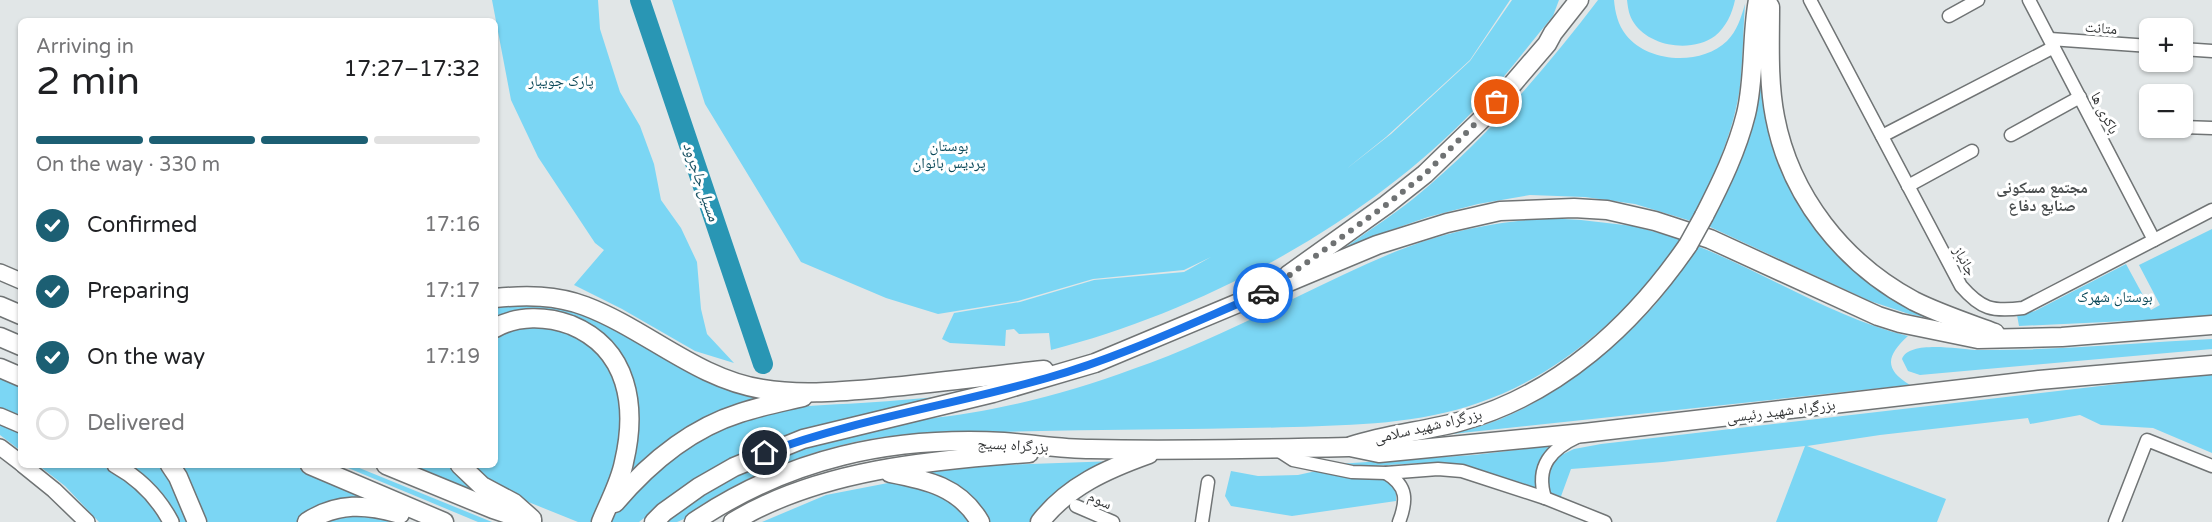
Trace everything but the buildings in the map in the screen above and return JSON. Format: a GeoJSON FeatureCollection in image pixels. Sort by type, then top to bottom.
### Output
{"type":"FeatureCollection","features":[{"type":"Feature","properties":{"kind":"highway"},"geometry":{"type":"LineString","coordinates":[[1269,290],[1425,174],[1484,117],[1547,44],[1579,0]]}},
{"type":"Feature","properties":{"kind":"highway","name":"بزرگراه شهید سلامی"},"geometry":{"type":"LineString","coordinates":[[1350,447],[1379,437],[1461,422],[1526,395],[1579,362],[1620,327],[1656,288],[1688,245],[1728,168],[1746,113],[1758,0]]}},
{"type":"Feature","properties":{"kind":"highway"},"geometry":{"type":"LineString","coordinates":[[1767,0],[1770,7],[1771,78],[1775,116],[1792,170],[1802,193],[1816,215],[1835,238],[1870,272],[1914,300],[1950,317],[2011,339]]}},
{"type":"Feature","properties":{"kind":"highway"},"geometry":{"type":"LineString","coordinates":[[654,522],[699,487],[765,453],[803,439],[993,393],[1095,363],[1377,245],[1447,223],[1500,211],[1536,208],[1585,209],[1637,216],[1710,239],[1878,316],[1900,323],[1978,339],[2011,339],[2212,325]]}},
{"type":"Feature","properties":{"kind":"highway"},"geometry":{"type":"LineString","coordinates":[[498,298],[544,296],[569,301],[604,315],[719,376],[761,389],[819,393],[907,386],[1095,363]]}},
{"type":"Feature","properties":{"kind":"highway"},"geometry":{"type":"LineString","coordinates":[[0,304],[18,308]]}},
{"type":"Feature","properties":{"kind":"highway"},"geometry":{"type":"LineString","coordinates":[[0,304],[18,313]]}},
{"type":"Feature","properties":{"kind":"highway"},"geometry":{"type":"LineString","coordinates":[[498,327],[517,320],[535,318],[566,323],[596,340],[607,350],[620,369],[628,394],[630,425],[624,463],[601,522]]}},
{"type":"Feature","properties":{"kind":"highway"},"geometry":{"type":"LineString","coordinates":[[0,337],[18,345]]}},
{"type":"Feature","properties":{"kind":"highway","name":"بزرگراه شهید رئیسی"},"geometry":{"type":"LineString","coordinates":[[1350,447],[1379,453],[1584,434],[2039,380],[2212,365]]}},
{"type":"Feature","properties":{"kind":"highway"},"geometry":{"type":"LineString","coordinates":[[0,368],[18,376]]}},
{"type":"Feature","properties":{"kind":"highway"},"geometry":{"type":"LineString","coordinates":[[601,522],[649,465],[690,435],[739,413],[819,393]]}},
{"type":"Feature","properties":{"kind":"highway","name":"بزرگراه بسیج"},"geometry":{"type":"LineString","coordinates":[[693,522],[732,498],[774,477],[847,453],[883,446],[1002,442],[1089,449],[1350,447]]}},
{"type":"Feature","properties":{"kind":"highway"},"geometry":{"type":"LineString","coordinates":[[733,522],[795,491],[915,464],[959,458],[1089,449]]}},
{"type":"Feature","properties":{"kind":"highway"},"geometry":{"type":"LineString","coordinates":[[1040,522],[1059,501],[1101,472],[1165,449]]}},
{"type":"Feature","properties":{"kind":"highway"},"geometry":{"type":"LineString","coordinates":[[172,468],[197,522]]}},
{"type":"Feature","properties":{"kind":"highway"},"geometry":{"type":"LineString","coordinates":[[317,468],[444,522]]}},
{"type":"Feature","properties":{"kind":"highway"},"geometry":{"type":"LineString","coordinates":[[393,468],[493,509],[534,522]]}},
{"type":"Feature","properties":{"kind":"highway"},"geometry":{"type":"LineString","coordinates":[[463,468],[483,486],[514,503],[534,522]]}},
{"type":"Feature","properties":{"kind":"highway"},"geometry":{"type":"LineString","coordinates":[[879,472],[924,479],[940,485],[957,495],[969,506],[980,522]]}},
{"type":"Feature","properties":{"kind":"highway"},"geometry":{"type":"LineString","coordinates":[[307,522],[332,509],[357,506],[379,507],[423,522]]}},
{"type":"Feature","properties":{"kind":"main road"},"geometry":{"type":"LineString","coordinates":[[1553,33],[1569,0]]}},
{"type":"Feature","properties":{"kind":"main road"},"geometry":{"type":"LineString","coordinates":[[0,272],[18,280]]}},
{"type":"Feature","properties":{"kind":"main road"},"geometry":{"type":"LineString","coordinates":[[0,416],[18,424]]}},
{"type":"Feature","properties":{"kind":"main road"},"geometry":{"type":"LineString","coordinates":[[0,447],[18,461]]}},
{"type":"Feature","properties":{"kind":"main road"},"geometry":{"type":"LineString","coordinates":[[27,468],[87,522]]}},
{"type":"Feature","properties":{"kind":"main road"},"geometry":{"type":"LineString","coordinates":[[119,468],[147,488],[171,522]]}},
{"type":"Feature","properties":{"kind":"street","name":"جانباز"},"geometry":{"type":"LineString","coordinates":[[1810,0],[1960,286],[1974,301],[1990,308],[2003,310],[2023,308],[2212,210]]}},
{"type":"Feature","properties":{"kind":"street"},"geometry":{"type":"LineString","coordinates":[[1949,16],[1978,0]]}},
{"type":"Feature","properties":{"kind":"street","name":"باکری ها"},"geometry":{"type":"LineString","coordinates":[[2030,0],[2154,240]]}},
{"type":"Feature","properties":{"kind":"street"},"geometry":{"type":"LineString","coordinates":[[1882,136],[2052,43]]}},
{"type":"Feature","properties":{"kind":"street","name":"متانت"},"geometry":{"type":"LineString","coordinates":[[2052,43],[2139,46]]}},
{"type":"Feature","properties":{"kind":"street"},"geometry":{"type":"LineString","coordinates":[[2193,50],[2212,51]]}},
{"type":"Feature","properties":{"kind":"street"},"geometry":{"type":"LineString","coordinates":[[2011,135],[2080,97]]}},
{"type":"Feature","properties":{"kind":"street"},"geometry":{"type":"LineString","coordinates":[[2193,127],[2212,128]]}},
{"type":"Feature","properties":{"kind":"street"},"geometry":{"type":"LineString","coordinates":[[1908,186],[1972,151]]}},
{"type":"Feature","properties":{"kind":"street"},"geometry":{"type":"LineString","coordinates":[[1545,498],[1541,476],[1545,465],[1570,440],[1584,434]]}},
{"type":"Feature","properties":{"kind":"street"},"geometry":{"type":"LineString","coordinates":[[2115,522],[2147,440],[2212,466]]}},
{"type":"Feature","properties":{"kind":"street"},"geometry":{"type":"LineString","coordinates":[[1276,449],[1293,460],[1352,472],[1386,473],[1438,469],[1462,471],[1545,498],[1588,519],[1605,522]]}},
{"type":"Feature","properties":{"kind":"street"},"geometry":{"type":"LineString","coordinates":[[1386,473],[1396,478],[1402,487],[1405,507],[1399,522]]}},
{"type":"Feature","properties":{"kind":"street"},"geometry":{"type":"LineString","coordinates":[[1202,522],[1208,482]]}},
{"type":"Feature","properties":{"kind":"street","name":"سوم"},"geometry":{"type":"LineString","coordinates":[[1076,506],[1113,522]]}},
{"type":"Feature","properties":{"kind":"green space","name":"پارک جویبار"},"geometry":{"type":"Polygon","coordinates":[[[492,0],[598,0],[600,29],[620,92],[640,126],[654,164],[661,200],[681,228],[697,262],[701,309],[707,334],[734,363],[695,351],[622,309],[574,285],[604,250],[595,243],[538,157],[511,100],[498,32],[498,18],[495,18],[492,0]]]}},
{"type":"Feature","properties":{"kind":"green space","name":"بوستان پردیس بانوان"},"geometry":{"type":"Polygon","coordinates":[[[672,0],[1510,0],[1470,60],[1386,137],[1345,170],[1391,134],[1470,61],[1512,0],[1559,0],[1553,16],[1474,110],[1431,151],[1383,190],[1332,226],[1279,258],[1223,287],[1166,312],[1051,350],[1049,333],[1019,334],[1014,329],[1006,330],[1005,346],[950,343],[942,339],[954,313],[1020,302],[1094,280],[1184,272],[1211,257],[1184,270],[1093,279],[1018,301],[938,314],[886,298],[801,262],[705,104],[672,0]]]}},
{"type":"Feature","properties":{"kind":"green space"},"geometry":{"type":"Polygon","coordinates":[[[1598,0],[1614,0],[1621,27],[1636,44],[1647,51],[1675,58],[1703,55],[1727,41],[1736,29],[1745,4],[1742,67],[1737,105],[1714,172],[1691,221],[1635,204],[1585,197],[1530,195],[1478,204],[1428,217],[1374,236],[1338,253],[1413,199],[1464,154],[1512,105],[1598,0]]]}},
{"type":"Feature","properties":{"kind":"green space"},"geometry":{"type":"Polygon","coordinates":[[[1627,0],[1735,0],[1728,20],[1715,36],[1695,45],[1683,46],[1661,42],[1641,31],[1631,18],[1627,0]]]}},
{"type":"Feature","properties":{"kind":"green space"},"geometry":{"type":"Polygon","coordinates":[[[1764,40],[1768,100],[1816,223],[1949,322],[1909,314],[1870,301],[1708,226],[1732,183],[1748,137],[1762,65],[1764,40]]]}},
{"type":"Feature","properties":{"kind":"green space"},"geometry":{"type":"Polygon","coordinates":[[[1547,218],[1633,226],[1681,239],[1641,291],[1593,337],[1538,376],[1478,403],[1433,415],[1363,424],[942,433],[884,437],[832,448],[781,465],[724,492],[680,521],[666,522],[721,485],[750,470],[812,446],[875,428],[992,409],[1081,387],[1197,344],[1365,265],[1414,245],[1474,228],[1547,218]]]}},
{"type":"Feature","properties":{"kind":"green space","name":"بوستان شهرک"},"geometry":{"type":"Polygon","coordinates":[[[2212,229],[2212,317],[2019,326],[2017,315],[2035,311],[2126,264],[2151,310],[2160,305],[2139,265],[2212,229]]]}},
{"type":"Feature","properties":{"kind":"green space"},"geometry":{"type":"Polygon","coordinates":[[[1697,246],[1827,307],[1908,336],[1896,349],[1891,362],[1895,373],[1910,385],[1424,437],[1468,430],[1499,420],[1548,395],[1572,379],[1616,344],[1654,306],[1697,246]]]}},
{"type":"Feature","properties":{"kind":"green space"},"geometry":{"type":"Polygon","coordinates":[[[508,304],[572,307],[764,397],[751,403],[617,495],[635,420],[595,331],[498,323],[498,306],[508,304]]]}},
{"type":"Feature","properties":{"kind":"green space"},"geometry":{"type":"Polygon","coordinates":[[[541,323],[589,340],[618,377],[624,434],[605,497],[591,522],[578,522],[496,489],[471,468],[498,468],[498,333],[541,323]]]}},
{"type":"Feature","properties":{"kind":"green space"},"geometry":{"type":"Polygon","coordinates":[[[2212,339],[2212,349],[1920,375],[1908,371],[1902,359],[1906,353],[1914,349],[1935,347],[1975,350],[2034,349],[2212,339]]]}},
{"type":"Feature","properties":{"kind":"green space"},"geometry":{"type":"Polygon","coordinates":[[[2212,373],[2212,453],[2153,428],[2101,425],[2080,415],[2030,424],[2028,418],[1807,446],[1946,499],[1937,522],[1776,522],[1805,446],[1663,462],[1571,469],[1560,499],[1550,491],[1547,482],[1553,459],[1574,449],[1601,444],[2212,373]]]}},
{"type":"Feature","properties":{"kind":"green space"},"geometry":{"type":"Polygon","coordinates":[[[0,376],[18,383],[18,415],[0,407],[0,376]]]}},
{"type":"Feature","properties":{"kind":"green space"},"geometry":{"type":"Polygon","coordinates":[[[966,395],[853,418],[778,439],[744,454],[672,496],[639,522],[610,522],[641,485],[678,454],[698,441],[742,420],[777,410],[801,407],[966,395]]]}},
{"type":"Feature","properties":{"kind":"green space"},"geometry":{"type":"Polygon","coordinates":[[[0,424],[18,432],[18,449],[0,435],[0,424]]]}},
{"type":"Feature","properties":{"kind":"green space"},"geometry":{"type":"Polygon","coordinates":[[[1557,445],[1538,470],[1537,491],[1468,468],[1422,463],[1371,466],[1337,464],[1474,455],[1557,445]]]}},
{"type":"Feature","properties":{"kind":"green space"},"geometry":{"type":"Polygon","coordinates":[[[1116,461],[1033,522],[987,522],[952,483],[937,476],[912,472],[975,466],[1116,461]]]}},
{"type":"Feature","properties":{"kind":"green space"},"geometry":{"type":"Polygon","coordinates":[[[42,468],[106,468],[136,488],[164,522],[99,522],[65,486],[42,468]]]}},
{"type":"Feature","properties":{"kind":"green space"},"geometry":{"type":"Polygon","coordinates":[[[134,468],[164,468],[192,522],[179,522],[158,490],[134,468]]]}},
{"type":"Feature","properties":{"kind":"green space"},"geometry":{"type":"Polygon","coordinates":[[[179,468],[302,468],[376,500],[309,514],[297,522],[205,522],[179,468]]]}},
{"type":"Feature","properties":{"kind":"green space"},"geometry":{"type":"Polygon","coordinates":[[[348,468],[359,468],[492,522],[478,522],[348,468]]]}},
{"type":"Feature","properties":{"kind":"green space"},"geometry":{"type":"Polygon","coordinates":[[[420,468],[459,468],[507,505],[420,468]]]}},
{"type":"Feature","properties":{"kind":"green space"},"geometry":{"type":"Polygon","coordinates":[[[1231,471],[1258,476],[1298,475],[1316,471],[1355,478],[1382,477],[1392,482],[1396,490],[1396,501],[1292,516],[1231,506],[1225,496],[1231,471]]]}},
{"type":"Feature","properties":{"kind":"green space"},"geometry":{"type":"Polygon","coordinates":[[[888,483],[914,483],[932,487],[976,522],[762,522],[826,495],[888,483]]]}},
{"type":"Feature","properties":{"kind":"green space"},"geometry":{"type":"Polygon","coordinates":[[[335,514],[386,514],[406,522],[315,522],[335,514]]]}},
{"type":"Feature","properties":{"kind":"waterway","name":"مسیل جاجرود"},"geometry":{"type":"LineString","coordinates":[[640,0],[763,364]]}},
{"type":"Feature","properties":{"kind":"way so far"},"geometry":{"type":"LineString","coordinates":[[1263,293],[1386,205],[1425,174],[1497,102]]}},
{"type":"Feature","properties":{"kind":"district","name":"مجتمع مسکونی صنایع دفاع"},"geometry":{"type":"Point","coordinates":[2042,197]}},
{"type":"Feature","properties":{"kind":"route"},"geometry":{"type":"LineString","coordinates":[[765,453],[803,439],[1049,378],[1095,363],[1263,293]]}}]}
